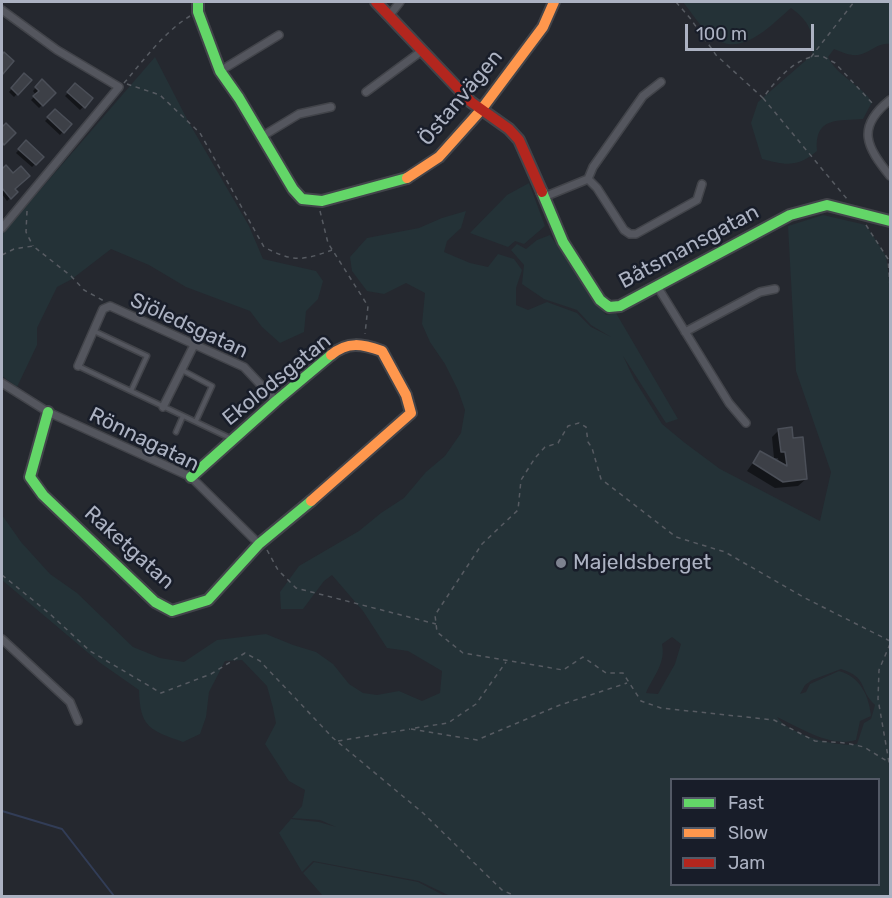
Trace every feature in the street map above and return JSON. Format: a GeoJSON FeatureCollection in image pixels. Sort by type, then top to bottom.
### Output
{"type":"FeatureCollection","features":[{"type":"Feature","properties":{"kind":"street","name":"Båtsmansgatan"},"geometry":{"type":"LineString","coordinates":[[376,2],[471,102],[509,129],[519,140],[563,242],[600,300],[609,307],[620,306],[790,215],[807,209],[827,206],[891,221]]}},
{"type":"Feature","properties":{"kind":"street"},"geometry":{"type":"LineString","coordinates":[[389,16],[400,2]]}},
{"type":"Feature","properties":{"kind":"street","name":"Östanvägen"},"geometry":{"type":"LineString","coordinates":[[318,201],[406,179],[440,157],[481,110],[543,27],[554,2]]}},
{"type":"Feature","properties":{"kind":"street"},"geometry":{"type":"LineString","coordinates":[[198,7],[220,71],[239,98],[293,189],[302,199],[318,201]]}},
{"type":"Feature","properties":{"kind":"street"},"geometry":{"type":"LineString","coordinates":[[2,10],[57,50],[121,85],[2,228]]}},
{"type":"Feature","properties":{"kind":"street"},"geometry":{"type":"LineString","coordinates":[[220,71],[279,35]]}},
{"type":"Feature","properties":{"kind":"street"},"geometry":{"type":"LineString","coordinates":[[366,92],[423,50]]}},
{"type":"Feature","properties":{"kind":"street"},"geometry":{"type":"LineString","coordinates":[[544,197],[588,179],[593,167],[643,96],[661,82]]}},
{"type":"Feature","properties":{"kind":"street"},"geometry":{"type":"LineString","coordinates":[[891,100],[871,120],[868,137],[873,154],[891,176]]}},
{"type":"Feature","properties":{"kind":"street"},"geometry":{"type":"LineString","coordinates":[[261,137],[299,114],[331,107]]}},
{"type":"Feature","properties":{"kind":"street"},"geometry":{"type":"LineString","coordinates":[[588,179],[597,188],[624,230],[630,234],[636,234],[697,200],[702,184]]}},
{"type":"Feature","properties":{"kind":"street"},"geometry":{"type":"LineString","coordinates":[[657,286],[729,404],[746,423]]}},
{"type":"Feature","properties":{"kind":"street"},"geometry":{"type":"LineString","coordinates":[[685,332],[760,292],[775,289]]}},
{"type":"Feature","properties":{"kind":"street","name":"Sjöledsgatan"},"geometry":{"type":"LineString","coordinates":[[78,366],[103,309],[110,306],[244,367],[276,401]]}},
{"type":"Feature","properties":{"kind":"street","name":"Ekolodsgatan"},"geometry":{"type":"LineString","coordinates":[[191,477],[276,401],[339,349],[363,344],[382,351],[406,395],[411,413],[260,542]]}},
{"type":"Feature","properties":{"kind":"street"},"geometry":{"type":"LineString","coordinates":[[163,407],[194,345]]}},
{"type":"Feature","properties":{"kind":"street","name":"Rönnagatan"},"geometry":{"type":"LineString","coordinates":[[2,383],[48,412],[191,477],[260,542]]}},
{"type":"Feature","properties":{"kind":"street","name":"Raketgatan"},"geometry":{"type":"LineString","coordinates":[[48,412],[30,477],[43,495],[155,602],[172,610],[208,600],[260,542]]}},
{"type":"Feature","properties":{"kind":"street"},"geometry":{"type":"LineString","coordinates":[[2,639],[70,702],[78,721]]}},
{"type":"Feature","properties":{"kind":"lane"},"geometry":{"type":"LineString","coordinates":[[93,330],[147,356],[131,391]]}},
{"type":"Feature","properties":{"kind":"lane"},"geometry":{"type":"LineString","coordinates":[[78,366],[234,440]]}},
{"type":"Feature","properties":{"kind":"lane"},"geometry":{"type":"LineString","coordinates":[[181,370],[212,386],[195,422]]}},
{"type":"Feature","properties":{"kind":"lane"},"geometry":{"type":"LineString","coordinates":[[176,432],[183,416]]}},
{"type":"Feature","properties":{"kind":"path"},"geometry":{"type":"LineString","coordinates":[[676,2],[716,56],[763,98],[859,214],[888,259],[891,287]]}},
{"type":"Feature","properties":{"kind":"path"},"geometry":{"type":"LineString","coordinates":[[763,98],[783,73],[811,57],[854,2]]}},
{"type":"Feature","properties":{"kind":"path"},"geometry":{"type":"LineString","coordinates":[[198,7],[180,22],[121,85],[160,95],[200,133],[264,247],[282,256],[307,259],[332,250]]}},
{"type":"Feature","properties":{"kind":"path"},"geometry":{"type":"LineString","coordinates":[[811,57],[822,56],[835,63],[879,110]]}},
{"type":"Feature","properties":{"kind":"path"},"geometry":{"type":"LineString","coordinates":[[318,201],[328,243],[368,306],[363,344]]}},
{"type":"Feature","properties":{"kind":"path"},"geometry":{"type":"LineString","coordinates":[[23,203],[27,207],[26,232],[33,246],[71,276],[84,290],[104,300],[106,308]]}},
{"type":"Feature","properties":{"kind":"path"},"geometry":{"type":"LineString","coordinates":[[2,255],[14,249],[33,246]]}},
{"type":"Feature","properties":{"kind":"path"},"geometry":{"type":"LineString","coordinates":[[890,763],[864,747],[815,741],[774,720],[662,708],[641,701],[623,673],[606,673],[583,657],[563,670],[464,653],[437,632],[435,615],[482,544],[518,510],[521,480],[535,458],[545,447],[558,443],[568,426],[579,423],[586,427],[588,442],[602,479],[676,537],[725,552],[805,598],[891,642],[879,669],[878,699],[891,768]]}},
{"type":"Feature","properties":{"kind":"path"},"geometry":{"type":"LineString","coordinates":[[260,542],[278,570],[296,588],[436,624]]}},
{"type":"Feature","properties":{"kind":"path"},"geometry":{"type":"LineString","coordinates":[[2,575],[51,614],[90,651],[161,693],[212,674],[245,653],[260,661],[337,741],[430,819],[502,890],[515,897]]}},
{"type":"Feature","properties":{"kind":"path"},"geometry":{"type":"LineString","coordinates":[[337,741],[448,723],[476,704],[507,661]]}},
{"type":"Feature","properties":{"kind":"path"},"geometry":{"type":"LineString","coordinates":[[411,729],[477,740],[560,705],[628,683]]}},
{"type":"Feature","properties":{"kind":"shaded area"},"geometry":{"type":"Polygon","coordinates":[[[683,2],[890,2],[890,44],[858,55],[834,49],[828,57],[837,70],[872,102],[863,119],[837,121],[824,126],[817,140],[817,151],[797,163],[784,164],[762,159],[751,123],[758,102],[812,55],[813,40],[809,28],[791,8],[754,38],[743,43],[721,42],[706,31],[683,2]]]}},
{"type":"Feature","properties":{"kind":"shaded area"},"geometry":{"type":"Polygon","coordinates":[[[155,57],[188,121],[249,226],[263,259],[316,271],[323,281],[318,299],[306,311],[304,332],[280,343],[262,327],[250,311],[186,287],[149,265],[111,249],[72,279],[57,287],[37,328],[37,345],[17,387],[2,376],[2,234],[155,57]]]}},
{"type":"Feature","properties":{"kind":"shaded area"},"geometry":{"type":"Polygon","coordinates":[[[529,183],[545,226],[524,244],[515,241],[508,247],[470,233],[507,195],[529,183]]]}},
{"type":"Feature","properties":{"kind":"shaded area"},"geometry":{"type":"Polygon","coordinates":[[[466,211],[461,228],[447,241],[444,252],[470,263],[488,267],[498,254],[514,259],[522,270],[516,288],[516,305],[528,310],[547,302],[577,313],[591,327],[611,337],[591,325],[577,310],[544,299],[522,284],[524,265],[511,250],[517,244],[526,249],[537,240],[550,235],[606,315],[616,313],[678,419],[666,423],[623,356],[634,379],[662,424],[720,469],[820,521],[831,472],[796,371],[788,226],[823,215],[866,225],[886,256],[890,287],[890,896],[450,896],[419,881],[313,861],[302,872],[279,833],[291,819],[319,822],[336,827],[320,820],[292,818],[302,806],[305,790],[289,781],[265,744],[276,723],[267,686],[242,660],[225,661],[209,692],[206,717],[200,734],[183,742],[149,726],[142,712],[139,690],[99,662],[2,580],[2,515],[21,542],[50,574],[77,593],[133,647],[160,658],[184,662],[217,640],[266,634],[316,652],[333,664],[349,684],[363,693],[377,695],[399,691],[422,701],[440,693],[442,671],[408,651],[387,648],[363,611],[332,575],[324,581],[303,609],[281,609],[280,592],[299,566],[359,531],[404,498],[426,472],[445,456],[461,433],[465,410],[458,390],[422,324],[425,293],[406,283],[384,294],[367,291],[352,271],[350,257],[367,238],[419,228],[466,211]],[[672,637],[662,644],[661,664],[646,693],[658,694],[675,664],[681,644],[672,637]],[[841,669],[812,680],[805,685],[800,694],[806,692],[810,684],[839,671],[858,682],[866,694],[860,680],[850,672],[841,669]],[[866,694],[871,716],[860,721],[856,740],[846,742],[825,739],[777,717],[791,729],[802,734],[826,742],[857,744],[864,723],[871,719],[875,705],[866,694]]]}},
{"type":"Feature","properties":{"kind":"shaded area"},"geometry":{"type":"Polygon","coordinates":[[[314,862],[418,882],[445,896],[323,896],[303,873],[314,862]]]}},
{"type":"Feature","properties":{"kind":"building"},"geometry":{"type":"Polygon","coordinates":[[[4,52],[14,61],[2,75],[2,55],[4,52]]]}},
{"type":"Feature","properties":{"kind":"building"},"geometry":{"type":"Polygon","coordinates":[[[24,73],[32,80],[18,95],[11,88],[24,73]]]}},
{"type":"Feature","properties":{"kind":"building"},"geometry":{"type":"Polygon","coordinates":[[[42,79],[56,93],[43,106],[33,96],[39,91],[35,87],[42,79]]]}},
{"type":"Feature","properties":{"kind":"building"},"geometry":{"type":"Polygon","coordinates":[[[75,83],[93,98],[85,108],[67,92],[75,83]]]}},
{"type":"Feature","properties":{"kind":"building"},"geometry":{"type":"Polygon","coordinates":[[[55,109],[72,124],[64,133],[47,117],[55,109]]]}},
{"type":"Feature","properties":{"kind":"building"},"geometry":{"type":"Polygon","coordinates":[[[6,123],[16,133],[4,145],[2,127],[6,123]]]}},
{"type":"Feature","properties":{"kind":"building"},"geometry":{"type":"Polygon","coordinates":[[[26,140],[44,157],[36,165],[18,149],[26,140]]]}},
{"type":"Feature","properties":{"kind":"building"},"geometry":{"type":"Polygon","coordinates":[[[6,165],[13,173],[21,166],[30,176],[15,189],[18,192],[11,199],[2,188],[2,169],[6,165]]]}},
{"type":"Feature","properties":{"kind":"building"},"geometry":{"type":"Polygon","coordinates":[[[792,427],[793,438],[803,437],[807,479],[783,482],[753,463],[760,451],[787,466],[785,452],[781,452],[778,429],[792,427]]]}},
{"type":"Feature","properties":{"kind":"waterway"},"geometry":{"type":"LineString","coordinates":[[2,811],[62,829],[114,896]]}},
{"type":"Feature","properties":{"kind":"traffic: fast"},"geometry":{"type":"LineString","coordinates":[[198,2],[198,12],[220,71],[239,98],[293,189],[302,199],[322,201],[407,178]]}},
{"type":"Feature","properties":{"kind":"traffic: fast"},"geometry":{"type":"LineString","coordinates":[[542,192],[563,242],[600,300],[609,307],[620,306],[790,215],[827,205],[890,221]]}},
{"type":"Feature","properties":{"kind":"traffic: fast"},"geometry":{"type":"LineString","coordinates":[[191,477],[331,355]]}},
{"type":"Feature","properties":{"kind":"traffic: fast"},"geometry":{"type":"LineString","coordinates":[[48,412],[30,477],[43,495],[155,602],[172,611],[208,600],[259,544],[311,501]]}},
{"type":"Feature","properties":{"kind":"traffic: slow"},"geometry":{"type":"LineString","coordinates":[[407,178],[439,157],[481,110],[543,27],[554,2]]}},
{"type":"Feature","properties":{"kind":"traffic: slow"},"geometry":{"type":"LineString","coordinates":[[311,501],[411,413],[406,395],[382,351],[355,345],[343,347],[331,355]]}},
{"type":"Feature","properties":{"kind":"traffic: jam"},"geometry":{"type":"LineString","coordinates":[[376,2],[471,102],[509,129],[519,140],[542,192]]}},
{"type":"Feature","properties":{"kind":"place","name":"Majeldsberget"},"geometry":{"type":"Point","coordinates":[561,563]}}]}
